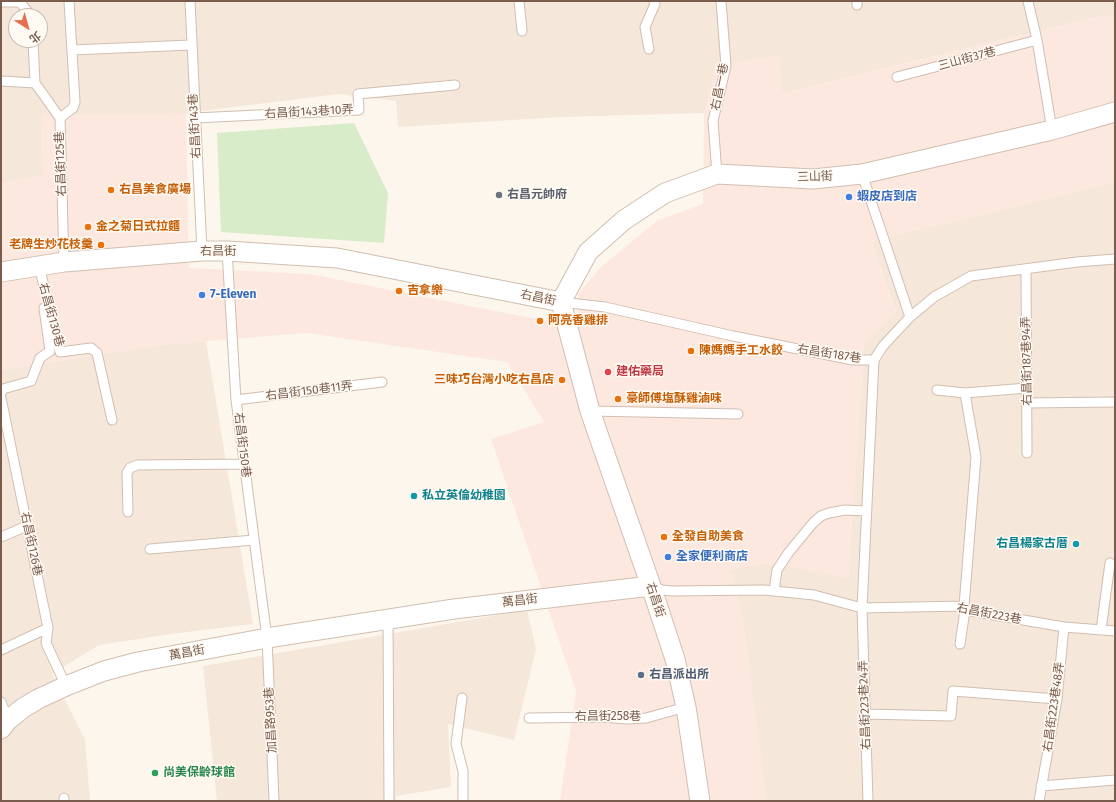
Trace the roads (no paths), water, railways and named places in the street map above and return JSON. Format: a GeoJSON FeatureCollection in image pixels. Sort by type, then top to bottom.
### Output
{"type":"FeatureCollection","features":[{"type":"Feature","properties":{"kind":"street","name":"三山街"},"geometry":{"type":"LineString","coordinates":[[561,302],[588,252],[624,220],[665,193],[716,174],[813,179],[862,174],[1052,130],[1115,112]]}},
{"type":"Feature","properties":{"kind":"street","name":"右昌街"},"geometry":{"type":"LineString","coordinates":[[1,272],[64,262],[202,251],[227,251],[337,258],[561,302],[590,411],[675,659],[686,707],[700,801]]}},
{"type":"Feature","properties":{"kind":"street","name":"萬昌街"},"geometry":{"type":"LineString","coordinates":[[5,724],[23,708],[38,698],[104,671],[138,662],[267,638],[454,609],[651,586]]}},
{"type":"Feature","properties":{"kind":"lane"},"geometry":{"type":"LineString","coordinates":[[1,2],[19,1]]}},
{"type":"Feature","properties":{"kind":"lane","name":"右昌街125巷"},"geometry":{"type":"LineString","coordinates":[[64,262],[60,118],[73,108],[75,102],[69,1]]}},
{"type":"Feature","properties":{"kind":"lane","name":"右昌街143巷"},"geometry":{"type":"LineString","coordinates":[[190,1],[202,251]]}},
{"type":"Feature","properties":{"kind":"lane"},"geometry":{"type":"LineString","coordinates":[[519,1],[522,31]]}},
{"type":"Feature","properties":{"kind":"lane"},"geometry":{"type":"LineString","coordinates":[[649,49],[645,27],[655,4],[654,1]]}},
{"type":"Feature","properties":{"kind":"lane","name":"右昌一巷"},"geometry":{"type":"LineString","coordinates":[[716,174],[713,121],[726,66],[721,1]]}},
{"type":"Feature","properties":{"kind":"lane"},"geometry":{"type":"LineString","coordinates":[[1028,1],[1037,40],[1052,130]]}},
{"type":"Feature","properties":{"kind":"lane","name":"三山街37巷"},"geometry":{"type":"LineString","coordinates":[[897,77],[1037,40]]}},
{"type":"Feature","properties":{"kind":"lane"},"geometry":{"type":"LineString","coordinates":[[72,50],[191,45]]}},
{"type":"Feature","properties":{"kind":"lane"},"geometry":{"type":"LineString","coordinates":[[33,48],[35,83],[60,118]]}},
{"type":"Feature","properties":{"kind":"lane"},"geometry":{"type":"LineString","coordinates":[[1,81],[35,83]]}},
{"type":"Feature","properties":{"kind":"lane","name":"右昌街143巷10弄"},"geometry":{"type":"LineString","coordinates":[[195,118],[359,110],[358,94],[455,85]]}},
{"type":"Feature","properties":{"kind":"lane"},"geometry":{"type":"LineString","coordinates":[[862,174],[910,317]]}},
{"type":"Feature","properties":{"kind":"lane","name":"右昌街150巷"},"geometry":{"type":"LineString","coordinates":[[227,251],[236,400],[267,638]]}},
{"type":"Feature","properties":{"kind":"lane","name":"右昌街187巷"},"geometry":{"type":"LineString","coordinates":[[561,302],[604,307],[733,336],[852,360],[874,360],[884,346],[910,317],[934,297],[971,276],[1077,262],[1115,259]]}},
{"type":"Feature","properties":{"kind":"lane"},"geometry":{"type":"LineString","coordinates":[[1,393],[3,389],[31,381],[40,358],[50,351],[39,266]]}},
{"type":"Feature","properties":{"kind":"lane","name":"右昌街130巷"},"geometry":{"type":"LineString","coordinates":[[39,266],[60,352],[91,348],[97,353],[112,420]]}},
{"type":"Feature","properties":{"kind":"lane","name":"右昌街187巷94弄"},"geometry":{"type":"LineString","coordinates":[[1026,269],[1028,453]]}},
{"type":"Feature","properties":{"kind":"lane"},"geometry":{"type":"LineString","coordinates":[[862,608],[874,360]]}},
{"type":"Feature","properties":{"kind":"lane","name":"右昌街150巷11弄"},"geometry":{"type":"LineString","coordinates":[[236,400],[382,382]]}},
{"type":"Feature","properties":{"kind":"lane"},"geometry":{"type":"LineString","coordinates":[[937,390],[965,393],[1027,388]]}},
{"type":"Feature","properties":{"kind":"lane"},"geometry":{"type":"LineString","coordinates":[[960,644],[976,457],[965,393]]}},
{"type":"Feature","properties":{"kind":"lane","name":"右昌街126巷"},"geometry":{"type":"LineString","coordinates":[[1,398],[48,628],[46,643],[66,686]]}},
{"type":"Feature","properties":{"kind":"lane"},"geometry":{"type":"LineString","coordinates":[[1027,403],[1115,402]]}},
{"type":"Feature","properties":{"kind":"lane"},"geometry":{"type":"LineString","coordinates":[[590,411],[738,414]]}},
{"type":"Feature","properties":{"kind":"lane"},"geometry":{"type":"LineString","coordinates":[[128,512],[127,473],[130,468],[137,465],[244,464]]}},
{"type":"Feature","properties":{"kind":"lane"},"geometry":{"type":"LineString","coordinates":[[774,591],[777,570],[789,552],[813,523],[821,516],[845,510],[866,511]]}},
{"type":"Feature","properties":{"kind":"lane"},"geometry":{"type":"LineString","coordinates":[[1,537],[28,526]]}},
{"type":"Feature","properties":{"kind":"lane"},"geometry":{"type":"LineString","coordinates":[[150,548],[254,540]]}},
{"type":"Feature","properties":{"kind":"lane"},"geometry":{"type":"LineString","coordinates":[[1101,630],[1110,563]]}},
{"type":"Feature","properties":{"kind":"lane","name":"右昌街223巷"},"geometry":{"type":"LineString","coordinates":[[651,586],[662,590],[672,591],[774,591],[814,594],[862,608],[964,608],[1064,627],[1115,631]]}},
{"type":"Feature","properties":{"kind":"lane","name":"右昌街223巷24弄"},"geometry":{"type":"LineString","coordinates":[[862,608],[868,801]]}},
{"type":"Feature","properties":{"kind":"lane"},"geometry":{"type":"LineString","coordinates":[[388,619],[389,801]]}},
{"type":"Feature","properties":{"kind":"lane","name":"右昌街223巷48弄"},"geometry":{"type":"LineString","coordinates":[[1039,801],[1058,699],[1064,627]]}},
{"type":"Feature","properties":{"kind":"lane"},"geometry":{"type":"LineString","coordinates":[[1,650],[48,628]]}},
{"type":"Feature","properties":{"kind":"lane","name":"加昌路953巷"},"geometry":{"type":"LineString","coordinates":[[267,638],[274,801]]}},
{"type":"Feature","properties":{"kind":"lane"},"geometry":{"type":"LineString","coordinates":[[865,714],[951,716],[953,691],[1058,699]]}},
{"type":"Feature","properties":{"kind":"lane"},"geometry":{"type":"LineString","coordinates":[[462,698],[456,744],[463,772],[463,801]]}},
{"type":"Feature","properties":{"kind":"lane"},"geometry":{"type":"LineString","coordinates":[[1,702],[5,724]]}},
{"type":"Feature","properties":{"kind":"lane","name":"右昌街258巷"},"geometry":{"type":"LineString","coordinates":[[529,718],[603,716],[627,719],[646,718],[686,707]]}},
{"type":"Feature","properties":{"kind":"lane"},"geometry":{"type":"LineString","coordinates":[[1041,786],[1115,780]]}},
{"type":"Feature","properties":{"kind":"place","name":"右昌美食廣場"},"geometry":{"type":"Point","coordinates":[111,190]}},
{"type":"Feature","properties":{"kind":"place","name":"右昌元帥府"},"geometry":{"type":"Point","coordinates":[499,195]}},
{"type":"Feature","properties":{"kind":"place","name":"蝦皮店到店"},"geometry":{"type":"Point","coordinates":[849,197]}},
{"type":"Feature","properties":{"kind":"place","name":"金之菊日式拉麵"},"geometry":{"type":"Point","coordinates":[88,227]}},
{"type":"Feature","properties":{"kind":"place","name":"老牌生炒花枝羹"},"geometry":{"type":"Point","coordinates":[101,245]}},
{"type":"Feature","properties":{"kind":"place","name":"吉拿樂"},"geometry":{"type":"Point","coordinates":[399,291]}},
{"type":"Feature","properties":{"kind":"place","name":"7-Eleven"},"geometry":{"type":"Point","coordinates":[202,295]}},
{"type":"Feature","properties":{"kind":"place","name":"阿亮香雞排"},"geometry":{"type":"Point","coordinates":[540,321]}},
{"type":"Feature","properties":{"kind":"place","name":"陳媽媽手工水餃"},"geometry":{"type":"Point","coordinates":[691,351]}},
{"type":"Feature","properties":{"kind":"place","name":"建佑藥局"},"geometry":{"type":"Point","coordinates":[608,372]}},
{"type":"Feature","properties":{"kind":"place","name":"三味巧台灣小吃右昌店"},"geometry":{"type":"Point","coordinates":[562,380]}},
{"type":"Feature","properties":{"kind":"place","name":"豪師傅塩酥雞滷味"},"geometry":{"type":"Point","coordinates":[618,399]}},
{"type":"Feature","properties":{"kind":"place","name":"私立英倫幼稚園"},"geometry":{"type":"Point","coordinates":[414,496]}},
{"type":"Feature","properties":{"kind":"place","name":"全發自助美食"},"geometry":{"type":"Point","coordinates":[664,537]}},
{"type":"Feature","properties":{"kind":"place","name":"右昌楊家古厝"},"geometry":{"type":"Point","coordinates":[1076,544]}},
{"type":"Feature","properties":{"kind":"place","name":"全家便利商店"},"geometry":{"type":"Point","coordinates":[668,557]}},
{"type":"Feature","properties":{"kind":"place","name":"右昌派出所"},"geometry":{"type":"Point","coordinates":[641,675]}},
{"type":"Feature","properties":{"kind":"place","name":"尚美保齡球館"},"geometry":{"type":"Point","coordinates":[155,773]}}]}
